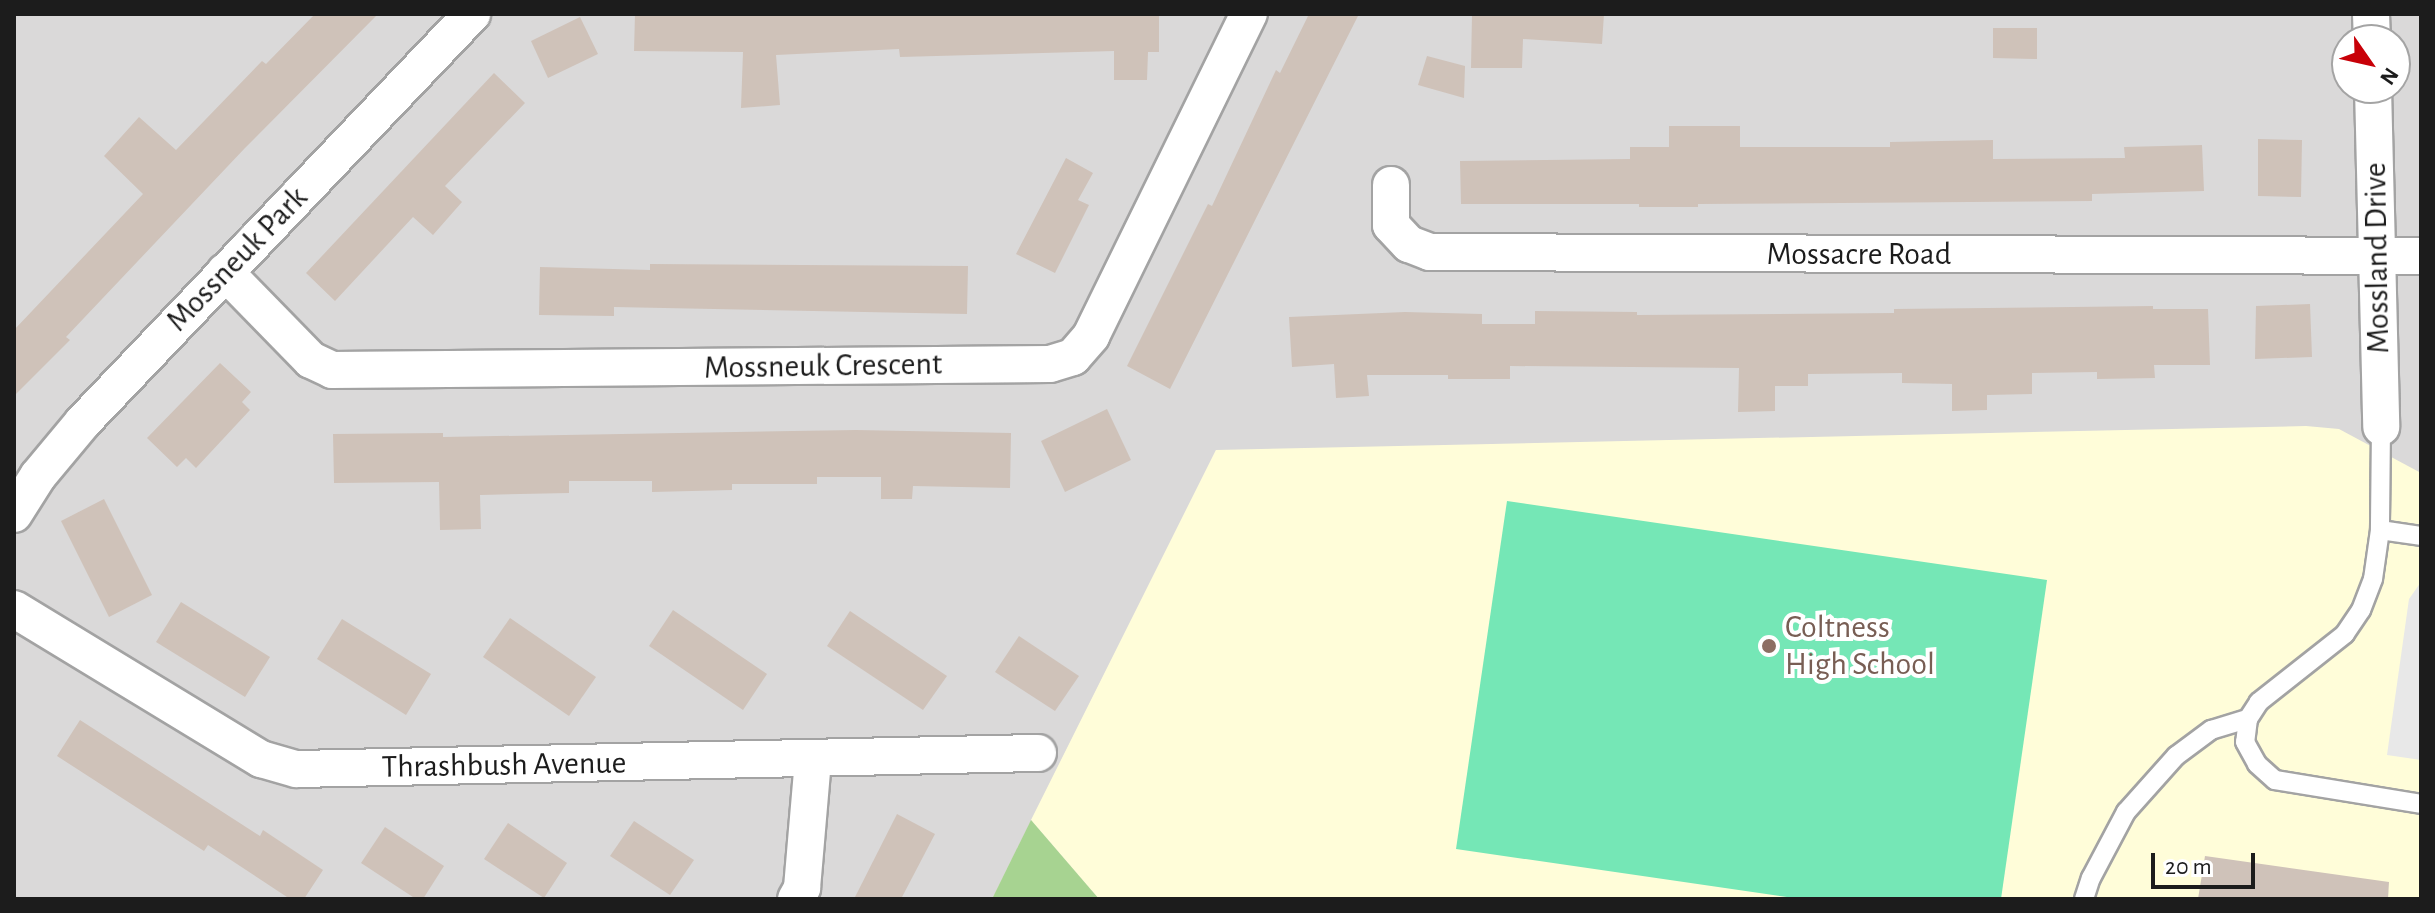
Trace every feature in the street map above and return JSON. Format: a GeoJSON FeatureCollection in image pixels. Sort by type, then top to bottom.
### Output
{"type":"FeatureCollection","features":[{"type":"Feature","properties":{"kind":"street","name":"Mossneuk Park"},"geometry":{"type":"LineString","coordinates":[[14,514],[59,448],[472,14]]}},
{"type":"Feature","properties":{"kind":"street","name":"Mossneuk Crescent"},"geometry":{"type":"LineString","coordinates":[[225,272],[311,360],[332,370],[1050,364],[1073,357],[1091,336],[1249,14]]}},
{"type":"Feature","properties":{"kind":"street","name":"Mossland Drive"},"geometry":{"type":"LineString","coordinates":[[2373,104],[2381,427]]}},
{"type":"Feature","properties":{"kind":"street","name":"Mossacre Road"},"geometry":{"type":"LineString","coordinates":[[1391,185],[1391,225],[1409,244],[1430,252],[2376,256]]}},
{"type":"Feature","properties":{"kind":"street"},"geometry":{"type":"LineString","coordinates":[[2376,256],[2421,256]]}},
{"type":"Feature","properties":{"kind":"street","name":"Thrashbush Avenue"},"geometry":{"type":"LineString","coordinates":[[14,609],[261,759],[297,769],[1038,753]]}},
{"type":"Feature","properties":{"kind":"street"},"geometry":{"type":"LineString","coordinates":[[796,899],[802,888],[813,759]]}},
{"type":"Feature","properties":{"kind":"lane"},"geometry":{"type":"LineString","coordinates":[[2381,427],[2380,530],[2373,579],[2361,610],[2345,634],[2259,702],[2248,719],[2245,742],[2257,764],[2275,780],[2421,804]]}},
{"type":"Feature","properties":{"kind":"lane"},"geometry":{"type":"LineString","coordinates":[[2380,530],[2421,536]]}},
{"type":"Feature","properties":{"kind":"lane"},"geometry":{"type":"LineString","coordinates":[[2084,899],[2091,878],[2126,812],[2176,756],[2211,730],[2248,719]]}},
{"type":"Feature","properties":{"kind":"shaded area"},"geometry":{"type":"Polygon","coordinates":[[[14,14],[2421,14],[2421,473],[1216,450],[992,899],[14,899],[14,14]]]}},
{"type":"Feature","properties":{"kind":"shaded area","name":"Coltness High School"},"geometry":{"type":"Polygon","coordinates":[[[2306,426],[2339,429],[2421,473],[2421,899],[1099,899],[1031,820],[1216,450],[2306,426]]]}},
{"type":"Feature","properties":{"kind":"shaded area"},"geometry":{"type":"Polygon","coordinates":[[[2421,582],[2421,760],[2387,755],[2409,599],[2421,582]]]}},
{"type":"Feature","properties":{"kind":"green space"},"geometry":{"type":"Polygon","coordinates":[[[1507,501],[2047,580],[2001,899],[1801,899],[1456,849],[1507,501]]]}},
{"type":"Feature","properties":{"kind":"green space"},"geometry":{"type":"Polygon","coordinates":[[[1031,820],[1099,899],[992,899],[1031,820]]]}},
{"type":"Feature","properties":{"kind":"building"},"geometry":{"type":"Polygon","coordinates":[[[315,14],[378,14],[245,148],[66,337],[70,340],[14,396],[14,330],[143,194],[104,156],[139,117],[176,150],[262,61],[266,64],[315,14]]]}},
{"type":"Feature","properties":{"kind":"building"},"geometry":{"type":"Polygon","coordinates":[[[635,14],[1159,14],[1159,52],[1148,52],[1147,80],[1114,80],[1114,51],[900,57],[899,49],[776,55],[780,105],[741,108],[743,52],[634,51],[635,14]]]}},
{"type":"Feature","properties":{"kind":"building"},"geometry":{"type":"Polygon","coordinates":[[[1309,14],[1359,14],[1170,389],[1127,366],[1208,204],[1212,206],[1276,70],[1280,73],[1309,14]]]}},
{"type":"Feature","properties":{"kind":"building"},"geometry":{"type":"Polygon","coordinates":[[[1472,14],[1604,14],[1602,44],[1523,39],[1522,68],[1471,68],[1472,14]]]}},
{"type":"Feature","properties":{"kind":"building"},"geometry":{"type":"Polygon","coordinates":[[[580,17],[598,54],[548,78],[531,41],[580,17]]]}},
{"type":"Feature","properties":{"kind":"building"},"geometry":{"type":"Polygon","coordinates":[[[1993,28],[2037,28],[2037,59],[1993,58],[1993,28]]]}},
{"type":"Feature","properties":{"kind":"building"},"geometry":{"type":"Polygon","coordinates":[[[1427,56],[1465,66],[1464,98],[1418,85],[1427,56]]]}},
{"type":"Feature","properties":{"kind":"building"},"geometry":{"type":"Polygon","coordinates":[[[494,73],[525,103],[445,186],[462,202],[433,235],[413,217],[335,301],[306,273],[494,73]]]}},
{"type":"Feature","properties":{"kind":"building"},"geometry":{"type":"Polygon","coordinates":[[[1669,126],[1740,126],[1740,147],[1890,147],[1890,142],[1993,140],[1993,159],[2125,158],[2124,147],[2202,145],[2204,191],[2092,194],[2092,201],[1698,204],[1698,207],[1461,204],[1460,161],[1630,159],[1630,147],[1669,147],[1669,126]]]}},
{"type":"Feature","properties":{"kind":"building"},"geometry":{"type":"Polygon","coordinates":[[[2258,139],[2302,140],[2301,197],[2258,196],[2258,139]]]}},
{"type":"Feature","properties":{"kind":"building"},"geometry":{"type":"Polygon","coordinates":[[[1066,158],[1093,173],[1078,200],[1089,205],[1055,273],[1016,254],[1066,158]]]}},
{"type":"Feature","properties":{"kind":"building"},"geometry":{"type":"Polygon","coordinates":[[[650,264],[968,266],[967,314],[614,307],[614,316],[539,315],[540,267],[650,270],[650,264]]]}},
{"type":"Feature","properties":{"kind":"building"},"geometry":{"type":"Polygon","coordinates":[[[2310,304],[2312,357],[2255,359],[2256,306],[2310,304]]]}},
{"type":"Feature","properties":{"kind":"building"},"geometry":{"type":"Polygon","coordinates":[[[2153,306],[2153,309],[2208,309],[2210,365],[2154,365],[2155,378],[2097,379],[2097,372],[2032,373],[2032,394],[1987,395],[1987,410],[1952,411],[1952,384],[1902,383],[1902,373],[1808,374],[1808,386],[1775,386],[1775,411],[1738,412],[1739,368],[1510,366],[1510,379],[1367,375],[1369,396],[1336,398],[1334,364],[1292,367],[1289,317],[1405,312],[1482,314],[1482,324],[1535,324],[1535,311],[1637,312],[1637,315],[1894,313],[1894,309],[2153,306]]]}},
{"type":"Feature","properties":{"kind":"building"},"geometry":{"type":"Polygon","coordinates":[[[220,363],[251,392],[242,402],[250,410],[196,468],[186,458],[177,467],[147,438],[220,363]]]}},
{"type":"Feature","properties":{"kind":"building"},"geometry":{"type":"Polygon","coordinates":[[[1107,409],[1131,460],[1065,492],[1041,441],[1107,409]]]}},
{"type":"Feature","properties":{"kind":"building"},"geometry":{"type":"Polygon","coordinates":[[[856,430],[1011,433],[1010,488],[913,486],[912,499],[881,499],[881,477],[817,477],[817,484],[732,484],[732,490],[652,492],[652,481],[569,481],[569,493],[480,495],[481,529],[440,530],[439,482],[334,483],[333,434],[443,433],[443,437],[856,430]]]}},
{"type":"Feature","properties":{"kind":"building"},"geometry":{"type":"Polygon","coordinates":[[[104,499],[152,595],[109,617],[61,521],[104,499]]]}},
{"type":"Feature","properties":{"kind":"building"},"geometry":{"type":"Polygon","coordinates":[[[181,602],[270,657],[245,697],[156,642],[181,602]]]}},
{"type":"Feature","properties":{"kind":"building"},"geometry":{"type":"Polygon","coordinates":[[[673,610],[767,674],[743,710],[649,646],[673,610]]]}},
{"type":"Feature","properties":{"kind":"building"},"geometry":{"type":"Polygon","coordinates":[[[850,611],[947,676],[923,710],[827,646],[850,611]]]}},
{"type":"Feature","properties":{"kind":"building"},"geometry":{"type":"Polygon","coordinates":[[[510,618],[596,677],[569,716],[483,657],[510,618]]]}},
{"type":"Feature","properties":{"kind":"building"},"geometry":{"type":"Polygon","coordinates":[[[342,619],[431,674],[406,715],[317,659],[342,619]]]}},
{"type":"Feature","properties":{"kind":"building"},"geometry":{"type":"Polygon","coordinates":[[[1019,636],[1079,676],[1055,711],[995,672],[1019,636]]]}},
{"type":"Feature","properties":{"kind":"building"},"geometry":{"type":"Polygon","coordinates":[[[80,720],[260,836],[263,830],[323,870],[304,899],[290,899],[208,845],[204,851],[57,756],[80,720]]]}},
{"type":"Feature","properties":{"kind":"building"},"geometry":{"type":"Polygon","coordinates":[[[897,814],[935,834],[901,899],[854,899],[897,814]]]}},
{"type":"Feature","properties":{"kind":"building"},"geometry":{"type":"Polygon","coordinates":[[[634,821],[694,860],[670,895],[610,856],[634,821]]]}},
{"type":"Feature","properties":{"kind":"building"},"geometry":{"type":"Polygon","coordinates":[[[508,823],[567,863],[544,898],[484,859],[508,823]]]}},
{"type":"Feature","properties":{"kind":"building"},"geometry":{"type":"Polygon","coordinates":[[[385,827],[444,866],[423,899],[416,899],[361,863],[385,827]]]}},
{"type":"Feature","properties":{"kind":"building"},"geometry":{"type":"Polygon","coordinates":[[[2205,856],[2389,882],[2388,899],[2198,899],[2205,856]]]}},
{"type":"Feature","properties":{"kind":"place","name":"Coltness High School"},"geometry":{"type":"Point","coordinates":[1769,646]}}]}
